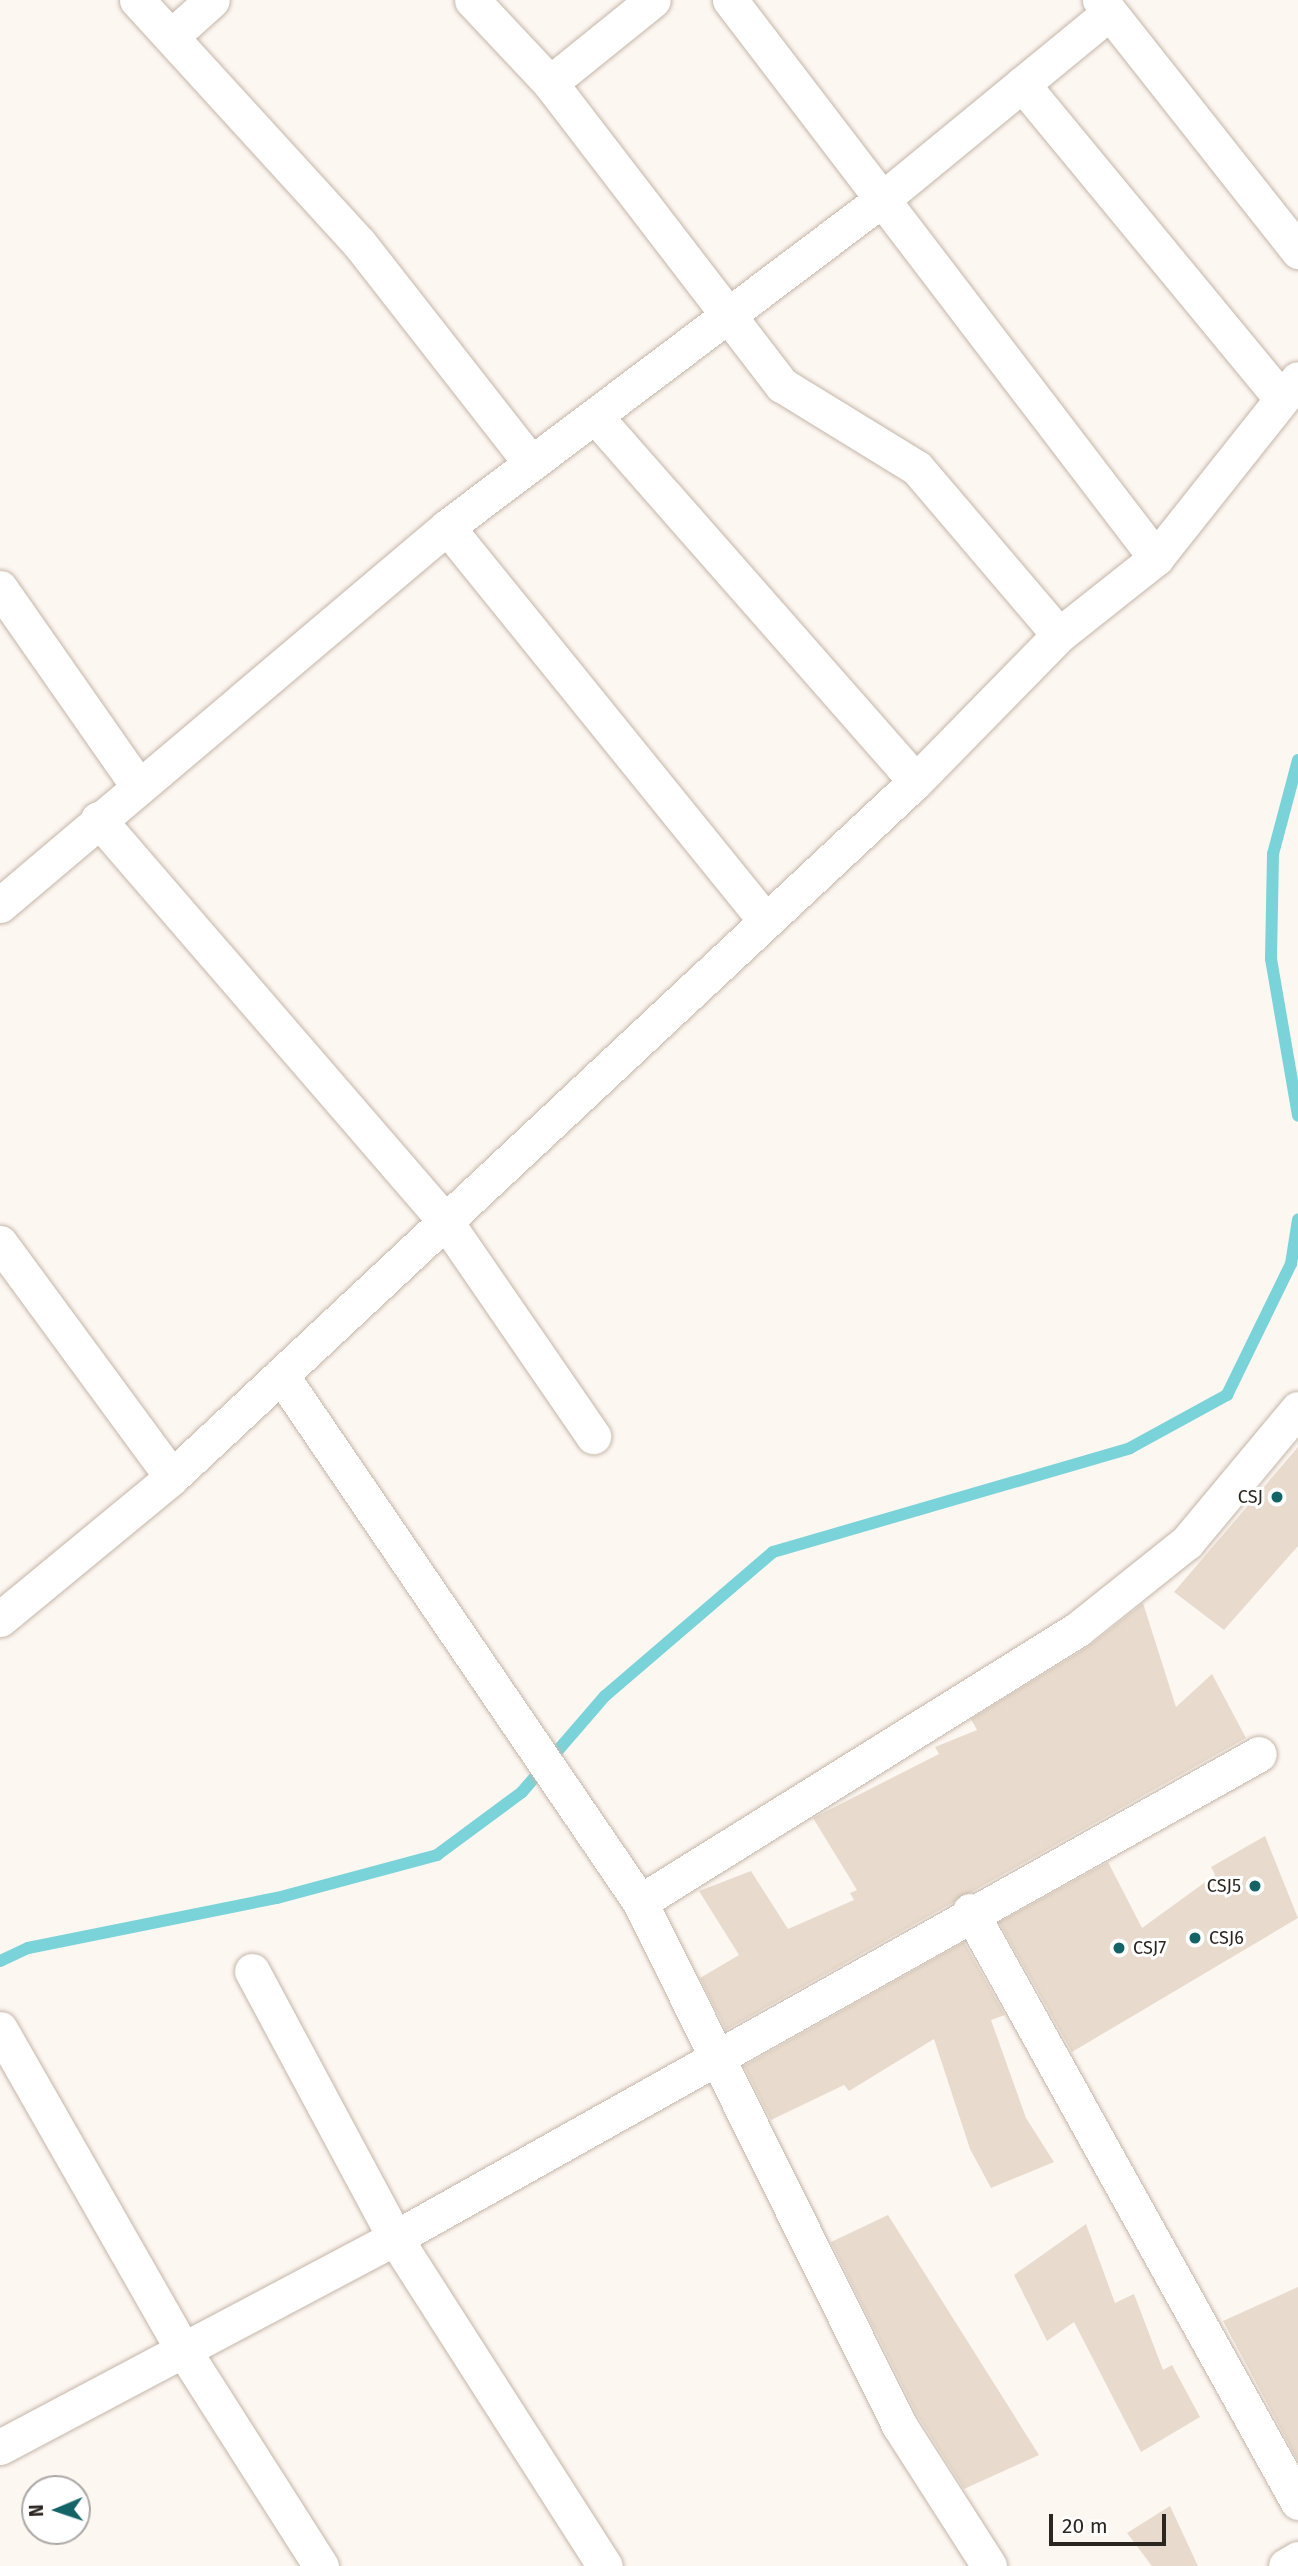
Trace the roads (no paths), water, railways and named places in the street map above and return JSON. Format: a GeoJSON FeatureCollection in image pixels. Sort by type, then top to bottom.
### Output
{"type":"FeatureCollection","features":[{"type":"Feature","properties":{"kind":"street"},"geometry":{"type":"LineString","coordinates":[[136,0],[173,35],[359,243],[531,463]]}},
{"type":"Feature","properties":{"kind":"street"},"geometry":{"type":"LineString","coordinates":[[173,35],[212,0]]}},
{"type":"Feature","properties":{"kind":"street"},"geometry":{"type":"LineString","coordinates":[[471,0],[550,83],[726,317],[782,386],[917,468],[1059,635]]}},
{"type":"Feature","properties":{"kind":"street"},"geometry":{"type":"LineString","coordinates":[[550,83],[653,0]]}},
{"type":"Feature","properties":{"kind":"street"},"geometry":{"type":"LineString","coordinates":[[730,0],[885,197],[1156,558]]}},
{"type":"Feature","properties":{"kind":"street"},"geometry":{"type":"LineString","coordinates":[[0,905],[98,819],[447,527],[885,197],[1022,84],[1104,6],[1298,251]]}},
{"type":"Feature","properties":{"kind":"street"},"geometry":{"type":"LineString","coordinates":[[0,1619],[172,1477],[916,781],[1059,635],[1156,558],[1289,387],[1022,84]]}},
{"type":"Feature","properties":{"kind":"street"},"geometry":{"type":"LineString","coordinates":[[595,416],[916,781]]}},
{"type":"Feature","properties":{"kind":"street"},"geometry":{"type":"LineString","coordinates":[[447,527],[765,920]]}},
{"type":"Feature","properties":{"kind":"street"},"geometry":{"type":"LineString","coordinates":[[0,589],[138,786]]}},
{"type":"Feature","properties":{"kind":"street"},"geometry":{"type":"LineString","coordinates":[[98,819],[446,1222],[593,1436]]}},
{"type":"Feature","properties":{"kind":"street"},"geometry":{"type":"LineString","coordinates":[[0,1243],[172,1477]]}},
{"type":"Feature","properties":{"kind":"street"},"geometry":{"type":"LineString","coordinates":[[281,1375],[564,1782],[640,1902],[899,2424],[989,2566]]}},
{"type":"Feature","properties":{"kind":"street"},"geometry":{"type":"LineString","coordinates":[[640,1902],[1078,1629],[1187,1542],[1298,1409]]}},
{"type":"Feature","properties":{"kind":"street"},"geometry":{"type":"LineString","coordinates":[[0,2447],[395,2238],[716,2059],[971,1911],[1259,1754]]}},
{"type":"Feature","properties":{"kind":"street"},"geometry":{"type":"LineString","coordinates":[[971,1911],[1298,2502]]}},
{"type":"Feature","properties":{"kind":"street"},"geometry":{"type":"LineString","coordinates":[[252,1971],[395,2238],[605,2566]]}},
{"type":"Feature","properties":{"kind":"street"},"geometry":{"type":"LineString","coordinates":[[0,2029],[184,2351],[321,2566]]}},
{"type":"Feature","properties":{"kind":"street"},"geometry":{"type":"LineString","coordinates":[[1286,2566],[1298,2559]]}},
{"type":"Feature","properties":{"kind":"waterway"},"geometry":{"type":"LineString","coordinates":[[1298,760],[1273,854],[1271,959],[1298,1116]]}},
{"type":"Feature","properties":{"kind":"waterway"},"geometry":{"type":"LineString","coordinates":[[0,1961],[28,1948],[277,1898],[437,1855],[522,1792],[605,1696],[773,1552],[1130,1448],[1227,1395],[1291,1264],[1298,1220]]}},
{"type":"Feature","properties":{"kind":"place","name":"CSJ"},"geometry":{"type":"Point","coordinates":[1277,1497]}},
{"type":"Feature","properties":{"kind":"place","name":"CSJ5"},"geometry":{"type":"Point","coordinates":[1255,1886]}},
{"type":"Feature","properties":{"kind":"place","name":"CSJ6"},"geometry":{"type":"Point","coordinates":[1195,1938]}},
{"type":"Feature","properties":{"kind":"place","name":"CSJ7"},"geometry":{"type":"Point","coordinates":[1119,1948]}}]}
